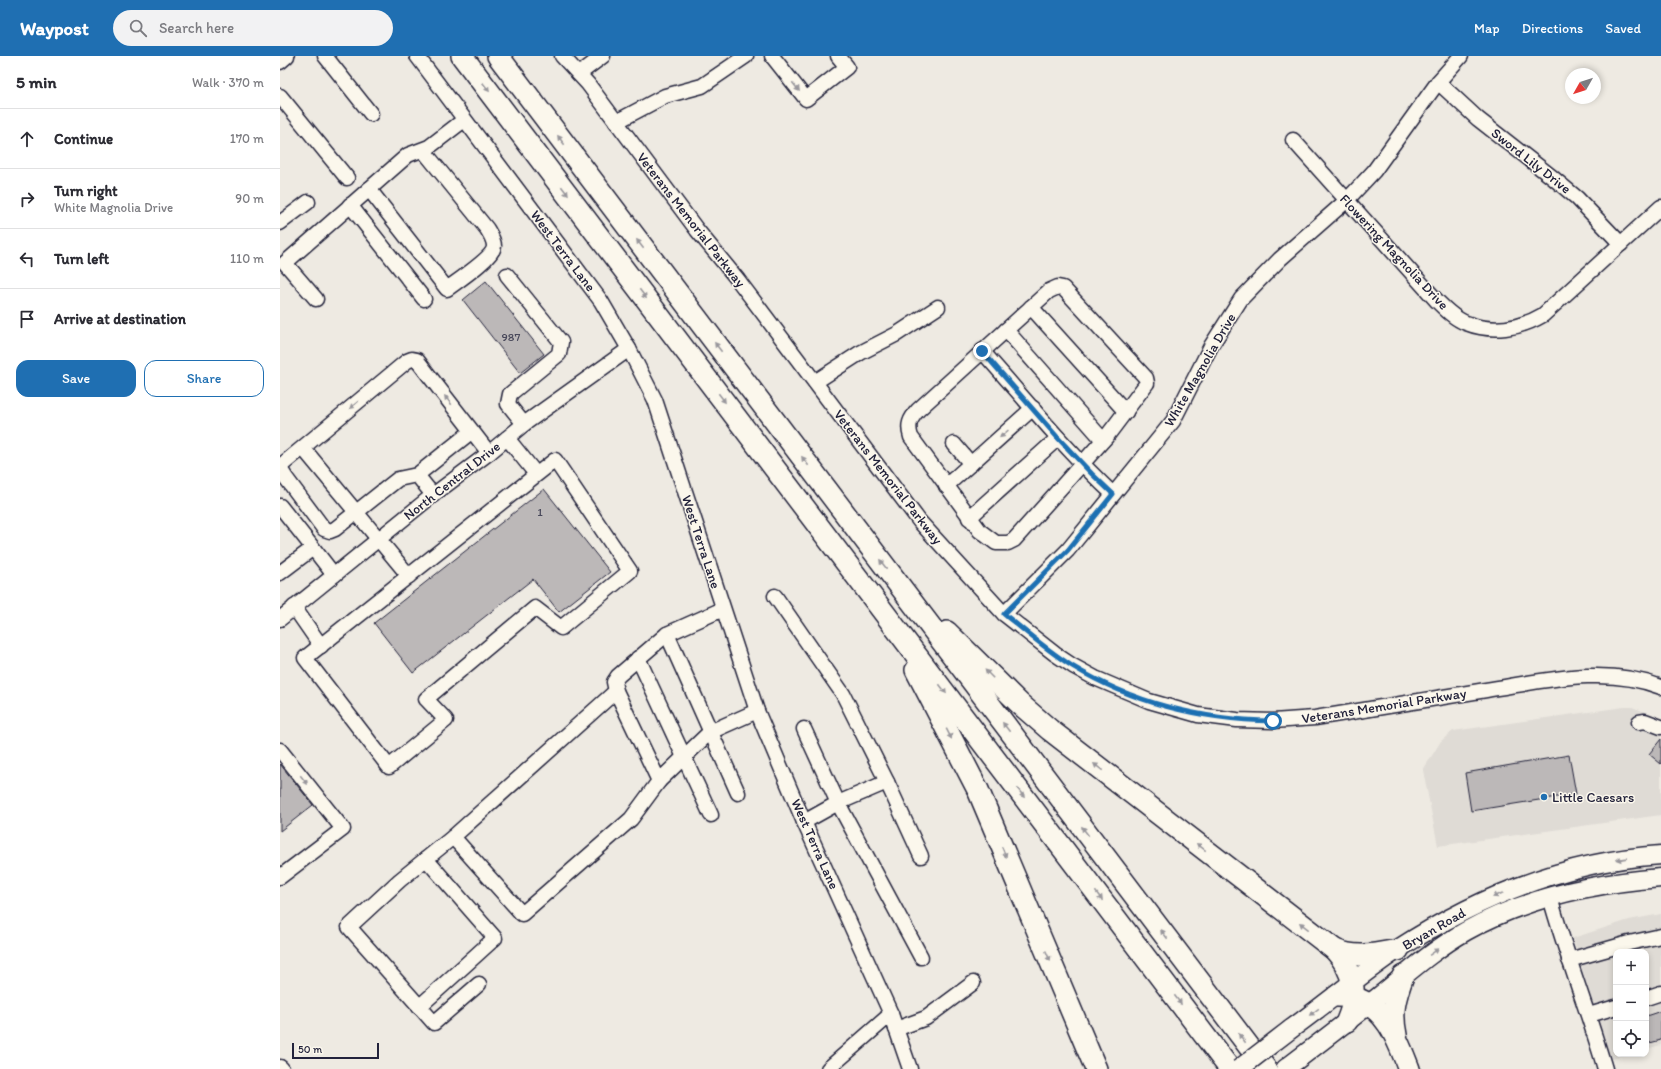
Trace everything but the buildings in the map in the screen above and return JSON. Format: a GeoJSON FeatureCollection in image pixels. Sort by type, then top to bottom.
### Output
{"type":"FeatureCollection","features":[{"type":"Feature","properties":{"kind":"highway"},"geometry":{"type":"LineString","coordinates":[[462,56],[1230,1069]]}},
{"type":"Feature","properties":{"kind":"highway"},"geometry":{"type":"LineString","coordinates":[[498,56],[1266,1069]]}},
{"type":"Feature","properties":{"kind":"highway"},"geometry":{"type":"LineString","coordinates":[[907,596],[966,650],[1020,704],[1050,730],[1335,950],[1349,969],[1353,995],[1353,1008],[1347,1021]]}},
{"type":"Feature","properties":{"kind":"highway"},"geometry":{"type":"LineString","coordinates":[[877,602],[917,672],[978,790],[1096,1069]]}},
{"type":"Feature","properties":{"kind":"highway"},"geometry":{"type":"LineString","coordinates":[[1335,950],[1346,955],[1360,956],[1398,950]]}},
{"type":"Feature","properties":{"kind":"highway"},"geometry":{"type":"LineString","coordinates":[[1396,1038],[1393,1023],[1393,1010],[1395,997],[1403,976]]}},
{"type":"Feature","properties":{"kind":"highway"},"geometry":{"type":"LineString","coordinates":[[1353,995],[1387,1022],[1396,1038],[1409,1069]]}},
{"type":"Feature","properties":{"kind":"main road","name":"Bryan Road"},"geometry":{"type":"LineString","coordinates":[[1353,995],[1398,950],[1451,918],[1508,890],[1569,869],[1612,860],[1661,855]]}},
{"type":"Feature","properties":{"kind":"main road","name":"Bryan Road"},"geometry":{"type":"LineString","coordinates":[[1239,1069],[1291,1029],[1353,995],[1403,976],[1430,955],[1465,932],[1484,922],[1517,908],[1550,897],[1607,884],[1661,878]]}},
{"type":"Feature","properties":{"kind":"main road"},"geometry":{"type":"LineString","coordinates":[[1285,1069],[1347,1021]]}},
{"type":"Feature","properties":{"kind":"street"},"geometry":{"type":"LineString","coordinates":[[280,62],[288,56]]}},
{"type":"Feature","properties":{"kind":"street"},"geometry":{"type":"LineString","coordinates":[[325,56],[371,114]]}},
{"type":"Feature","properties":{"kind":"street","name":"West Terra Lane"},"geometry":{"type":"LineString","coordinates":[[417,56],[601,302],[629,349],[655,400],[722,609],[757,711],[804,822],[891,1014],[910,1069]]}},
{"type":"Feature","properties":{"kind":"street","name":"Veterans Memorial Parkway"},"geometry":{"type":"LineString","coordinates":[[562,56],[588,84],[697,230],[738,280],[920,522],[1004,614],[1055,654],[1095,678],[1149,701],[1180,711],[1224,719],[1273,721],[1315,718],[1512,686],[1591,675],[1633,679],[1661,687]]}},
{"type":"Feature","properties":{"kind":"street"},"geometry":{"type":"LineString","coordinates":[[579,74],[603,56]]}},
{"type":"Feature","properties":{"kind":"street"},"geometry":{"type":"LineString","coordinates":[[616,122],[665,96],[702,86],[746,56]]}},
{"type":"Feature","properties":{"kind":"street"},"geometry":{"type":"LineString","coordinates":[[772,56],[806,99],[847,67],[838,56]]}},
{"type":"Feature","properties":{"kind":"street","name":"White Magnolia Drive"},"geometry":{"type":"LineString","coordinates":[[1004,614],[1068,550],[1173,421],[1211,346],[1241,299],[1280,259],[1346,201],[1374,171],[1438,82],[1461,56]]}},
{"type":"Feature","properties":{"kind":"street","name":"Sword Lily Drive"},"geometry":{"type":"LineString","coordinates":[[1438,82],[1478,119],[1552,176],[1572,194],[1621,244]]}},
{"type":"Feature","properties":{"kind":"street"},"geometry":{"type":"LineString","coordinates":[[280,96],[347,178]]}},
{"type":"Feature","properties":{"kind":"street"},"geometry":{"type":"LineString","coordinates":[[316,299],[284,262],[408,156],[429,147],[464,120]]}},
{"type":"Feature","properties":{"kind":"street","name":"Flowering Magnolia Drive"},"geometry":{"type":"LineString","coordinates":[[1293,140],[1437,301],[1450,313],[1465,323],[1482,327],[1501,330],[1533,321],[1543,315],[1661,207]]}},
{"type":"Feature","properties":{"kind":"street"},"geometry":{"type":"LineString","coordinates":[[369,189],[446,289],[490,255],[494,247],[487,229],[423,150]]}},
{"type":"Feature","properties":{"kind":"street"},"geometry":{"type":"LineString","coordinates":[[280,223],[308,202]]}},
{"type":"Feature","properties":{"kind":"street"},"geometry":{"type":"LineString","coordinates":[[350,205],[424,299]]}},
{"type":"Feature","properties":{"kind":"street"},"geometry":{"type":"LineString","coordinates":[[507,275],[561,342],[559,354],[510,394],[508,404],[524,424]]}},
{"type":"Feature","properties":{"kind":"street"},"geometry":{"type":"LineString","coordinates":[[1058,287],[1063,288],[1146,378],[1147,383],[1126,412],[1083,464],[1014,540],[1008,543],[996,543],[980,531],[969,518],[911,437],[908,430],[911,417],[985,354],[1006,330],[1049,291],[1058,287]]}},
{"type":"Feature","properties":{"kind":"street"},"geometry":{"type":"LineString","coordinates":[[815,382],[860,354],[897,334],[938,307]]}},
{"type":"Feature","properties":{"kind":"street"},"geometry":{"type":"LineString","coordinates":[[1031,307],[1126,412]]}},
{"type":"Feature","properties":{"kind":"street"},"geometry":{"type":"LineString","coordinates":[[1006,330],[1103,440]]}},
{"type":"Feature","properties":{"kind":"street","name":"North Central Drive"},"geometry":{"type":"LineString","coordinates":[[280,619],[379,538],[524,424],[629,349]]}},
{"type":"Feature","properties":{"kind":"street"},"geometry":{"type":"LineString","coordinates":[[985,354],[1031,410],[1113,494]]}},
{"type":"Feature","properties":{"kind":"street"},"geometry":{"type":"LineString","coordinates":[[472,431],[417,475],[398,479],[335,529],[330,531],[324,529],[281,470],[283,464],[407,361],[412,359],[417,360],[472,431],[489,453]]}},
{"type":"Feature","properties":{"kind":"street"},"geometry":{"type":"LineString","coordinates":[[946,486],[1031,410]]}},
{"type":"Feature","properties":{"kind":"street"},"geometry":{"type":"LineString","coordinates":[[507,438],[536,474]]}},
{"type":"Feature","properties":{"kind":"street"},"geometry":{"type":"LineString","coordinates":[[969,518],[1058,438]]}},
{"type":"Feature","properties":{"kind":"street"},"geometry":{"type":"LineString","coordinates":[[954,444],[971,464]]}},
{"type":"Feature","properties":{"kind":"street"},"geometry":{"type":"LineString","coordinates":[[303,448],[409,576]]}},
{"type":"Feature","properties":{"kind":"street"},"geometry":{"type":"LineString","coordinates":[[555,460],[630,571],[561,628],[535,608],[426,699],[446,720],[389,767],[305,658],[409,576],[555,460]]}},
{"type":"Feature","properties":{"kind":"street"},"geometry":{"type":"LineString","coordinates":[[417,475],[433,495]]}},
{"type":"Feature","properties":{"kind":"street"},"geometry":{"type":"LineString","coordinates":[[280,506],[334,575]]}},
{"type":"Feature","properties":{"kind":"street"},"geometry":{"type":"LineString","coordinates":[[280,573],[313,548]]}},
{"type":"Feature","properties":{"kind":"street"},"geometry":{"type":"LineString","coordinates":[[775,596],[843,694],[887,782],[921,856]]}},
{"type":"Feature","properties":{"kind":"street"},"geometry":{"type":"LineString","coordinates":[[294,607],[321,646]]}},
{"type":"Feature","properties":{"kind":"street"},"geometry":{"type":"LineString","coordinates":[[659,781],[616,691],[614,682],[618,676],[667,634],[722,609]]}},
{"type":"Feature","properties":{"kind":"street"},"geometry":{"type":"LineString","coordinates":[[667,634],[738,793]]}},
{"type":"Feature","properties":{"kind":"street"},"geometry":{"type":"LineString","coordinates":[[638,658],[711,815]]}},
{"type":"Feature","properties":{"kind":"street"},"geometry":{"type":"LineString","coordinates":[[479,984],[436,1023],[431,1022],[349,927],[395,885],[453,837],[616,691]]}},
{"type":"Feature","properties":{"kind":"street"},"geometry":{"type":"LineString","coordinates":[[453,837],[522,914],[631,819],[659,781],[710,732],[757,711]]}},
{"type":"Feature","properties":{"kind":"street"},"geometry":{"type":"LineString","coordinates":[[1639,722],[1645,721],[1661,727]]}},
{"type":"Feature","properties":{"kind":"street"},"geometry":{"type":"LineString","coordinates":[[804,729],[838,803],[921,957]]}},
{"type":"Feature","properties":{"kind":"street"},"geometry":{"type":"LineString","coordinates":[[280,750],[343,829],[280,877]]}},
{"type":"Feature","properties":{"kind":"street"},"geometry":{"type":"LineString","coordinates":[[804,822],[838,803],[887,782]]}},
{"type":"Feature","properties":{"kind":"street"},"geometry":{"type":"LineString","coordinates":[[419,1007],[495,938],[426,859]]}},
{"type":"Feature","properties":{"kind":"street"},"geometry":{"type":"LineString","coordinates":[[1550,897],[1568,960],[1589,1016],[1605,1069]]}},
{"type":"Feature","properties":{"kind":"street"},"geometry":{"type":"LineString","coordinates":[[1568,960],[1629,943],[1661,936]]}},
{"type":"Feature","properties":{"kind":"street"},"geometry":{"type":"LineString","coordinates":[[896,1029],[926,1018],[938,1011],[973,983]]}},
{"type":"Feature","properties":{"kind":"street"},"geometry":{"type":"LineString","coordinates":[[1649,997],[1661,993]]}},
{"type":"Feature","properties":{"kind":"street"},"geometry":{"type":"LineString","coordinates":[[1589,1016],[1613,1008]]}},
{"type":"Feature","properties":{"kind":"street"},"geometry":{"type":"LineString","coordinates":[[828,1069],[891,1014]]}},
{"type":"Feature","properties":{"kind":"shaded area"},"geometry":{"type":"Polygon","coordinates":[[[1632,707],[1661,718],[1661,815],[1438,846],[1423,770],[1441,741],[1453,731],[1632,707]]]}},
{"type":"Feature","properties":{"kind":"shaded area"},"geometry":{"type":"Polygon","coordinates":[[[1661,914],[1661,1045],[1649,1048],[1649,949],[1613,949],[1613,1057],[1616,1057],[1609,1059],[1573,938],[1629,920],[1661,914]]]}},
{"type":"Feature","properties":{"kind":"place","name":"Little Caesars"},"geometry":{"type":"Point","coordinates":[1544,797]}},
{"type":"Feature","properties":{"kind":"route"},"geometry":{"type":"LineString","coordinates":[[982,351],[1058,438],[1113,494],[1068,550],[1004,614],[1055,654],[1073,666],[1121,690],[1149,701],[1198,715],[1237,720],[1273,721]]}}]}
